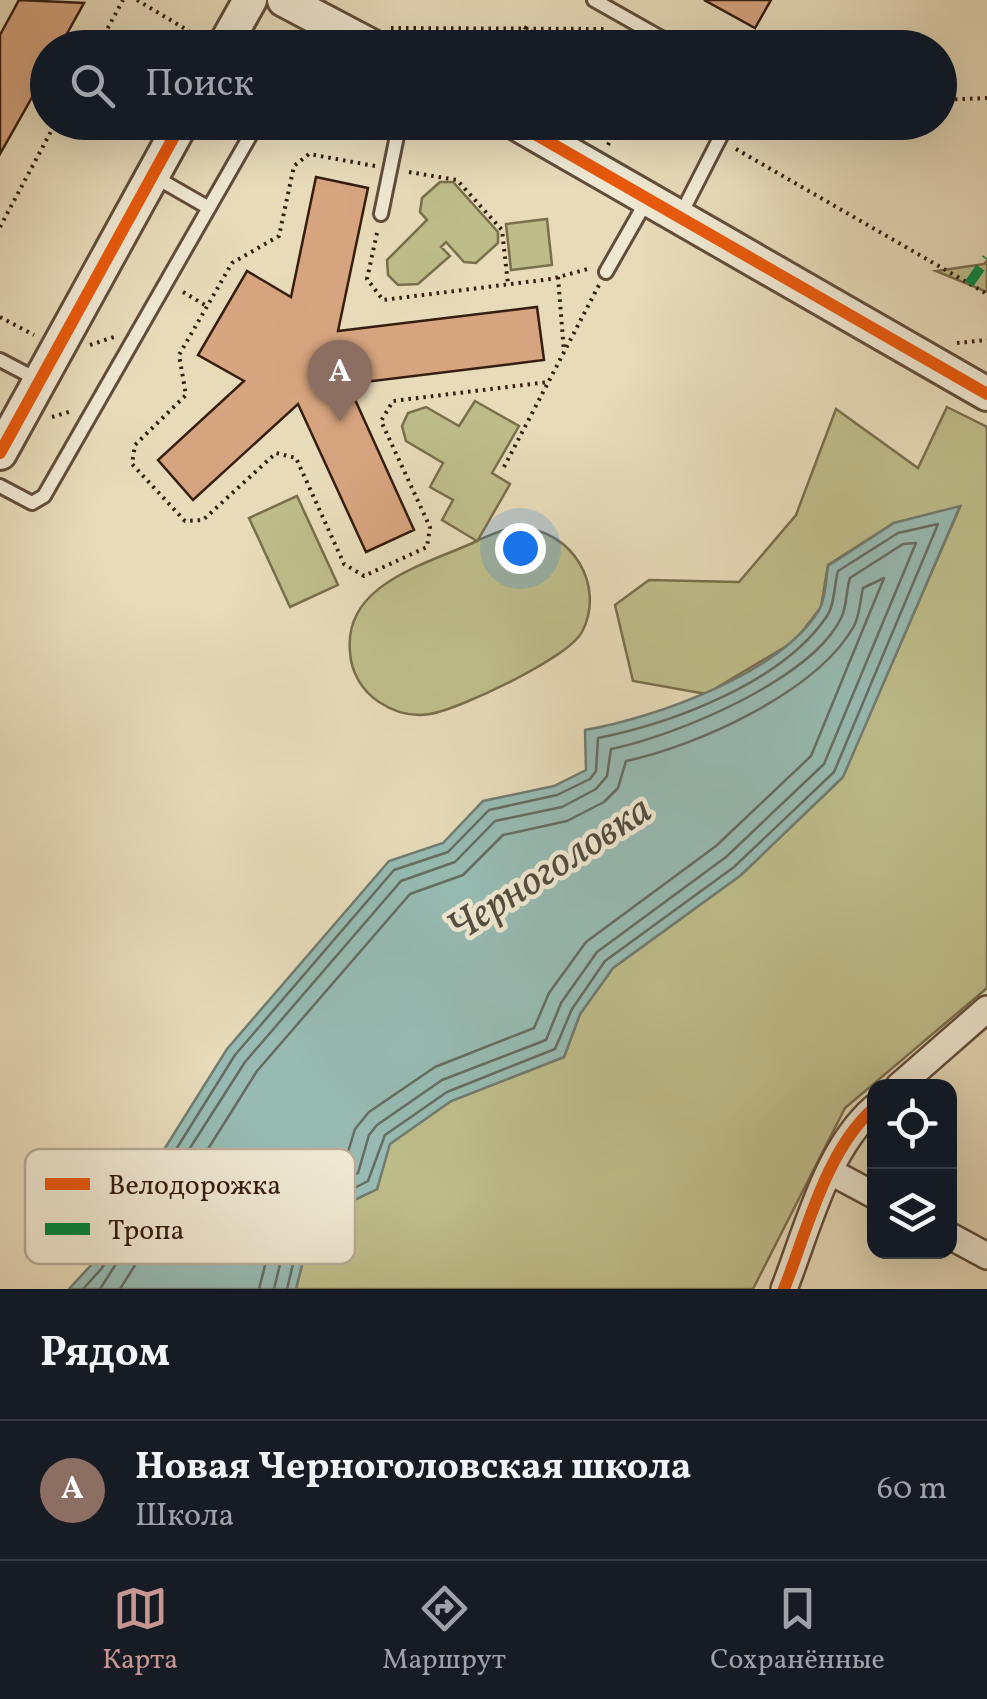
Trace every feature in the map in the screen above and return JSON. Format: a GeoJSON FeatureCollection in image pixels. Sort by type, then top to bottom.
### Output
{"type":"FeatureCollection","features":[{"type":"Feature","properties":{"kind":"street"},"geometry":{"type":"LineString","coordinates":[[223,30],[250,0]]}},
{"type":"Feature","properties":{"kind":"street"},"geometry":{"type":"LineString","coordinates":[[291,11],[351,30]]}},
{"type":"Feature","properties":{"kind":"street"},"geometry":{"type":"LineString","coordinates":[[0,452],[172,140]]}},
{"type":"Feature","properties":{"kind":"street"},"geometry":{"type":"LineString","coordinates":[[546,140],[987,394]]}},
{"type":"Feature","properties":{"kind":"street"},"geometry":{"type":"LineString","coordinates":[[906,1079],[987,1009]]}},
{"type":"Feature","properties":{"kind":"street"},"geometry":{"type":"LineString","coordinates":[[784,1289],[831,1172],[867,1114]]}},
{"type":"Feature","properties":{"kind":"street"},"geometry":{"type":"LineString","coordinates":[[831,1172],[867,1191]]}},
{"type":"Feature","properties":{"kind":"street"},"geometry":{"type":"LineString","coordinates":[[957,1240],[987,1256]]}},
{"type":"Feature","properties":{"kind":"lane"},"geometry":{"type":"LineString","coordinates":[[594,0],[646,29]]}},
{"type":"Feature","properties":{"kind":"lane"},"geometry":{"type":"LineString","coordinates":[[0,486],[32,503],[44,496],[248,140]]}},
{"type":"Feature","properties":{"kind":"lane"},"geometry":{"type":"LineString","coordinates":[[381,214],[396,140]]}},
{"type":"Feature","properties":{"kind":"lane"},"geometry":{"type":"LineString","coordinates":[[680,216],[718,140]]}},
{"type":"Feature","properties":{"kind":"lane"},"geometry":{"type":"LineString","coordinates":[[152,176],[209,208]]}},
{"type":"Feature","properties":{"kind":"lane"},"geometry":{"type":"LineString","coordinates":[[608,268],[648,197]]}},
{"type":"Feature","properties":{"kind":"lane"},"geometry":{"type":"LineString","coordinates":[[0,360],[39,380]]}},
{"type":"Feature","properties":{"kind":"path"},"geometry":{"type":"LineString","coordinates":[[106,30],[122,0]]}},
{"type":"Feature","properties":{"kind":"path"},"geometry":{"type":"LineString","coordinates":[[137,0],[189,30]]}},
{"type":"Feature","properties":{"kind":"path"},"geometry":{"type":"LineString","coordinates":[[275,30],[291,11]]}},
{"type":"Feature","properties":{"kind":"path"},"geometry":{"type":"LineString","coordinates":[[524,27],[529,30]]}},
{"type":"Feature","properties":{"kind":"path"},"geometry":{"type":"LineString","coordinates":[[484,30],[646,29]]}},
{"type":"Feature","properties":{"kind":"path"},"geometry":{"type":"LineString","coordinates":[[957,99],[987,98]]}},
{"type":"Feature","properties":{"kind":"path"},"geometry":{"type":"LineString","coordinates":[[0,227],[46,140]]}},
{"type":"Feature","properties":{"kind":"path"},"geometry":{"type":"LineString","coordinates":[[720,140],[987,294]]}},
{"type":"Feature","properties":{"kind":"path"},"geometry":{"type":"LineString","coordinates":[[508,284],[502,230],[457,180],[309,154],[294,166],[279,236],[232,262],[179,355],[186,395],[136,445],[132,464],[185,522],[203,520],[276,453],[296,458],[344,564],[364,576],[427,547],[430,527],[382,422],[393,401],[548,382]]}},
{"type":"Feature","properties":{"kind":"path"},"geometry":{"type":"LineString","coordinates":[[381,214],[367,280],[383,300],[608,268]]}},
{"type":"Feature","properties":{"kind":"path"},"geometry":{"type":"LineString","coordinates":[[504,467],[608,268]]}},
{"type":"Feature","properties":{"kind":"path"},"geometry":{"type":"LineString","coordinates":[[558,277],[564,352]]}},
{"type":"Feature","properties":{"kind":"path"},"geometry":{"type":"LineString","coordinates":[[188,295],[207,306]]}},
{"type":"Feature","properties":{"kind":"path"},"geometry":{"type":"LineString","coordinates":[[0,317],[42,340]]}},
{"type":"Feature","properties":{"kind":"shaded area"},"geometry":{"type":"Polygon","coordinates":[[[440,182],[453,182],[498,232],[498,243],[476,263],[464,262],[446,242],[441,247],[450,256],[418,284],[398,285],[388,275],[387,260],[427,220],[420,212],[422,198],[440,182]]]}},
{"type":"Feature","properties":{"kind":"shaded area"},"geometry":{"type":"Polygon","coordinates":[[[547,219],[552,265],[511,270],[506,224],[547,219]]]}},
{"type":"Feature","properties":{"kind":"shaded area"},"geometry":{"type":"Polygon","coordinates":[[[987,261],[987,292],[936,271],[984,264],[987,261]]]}},
{"type":"Feature","properties":{"kind":"shaded area"},"geometry":{"type":"Polygon","coordinates":[[[475,401],[519,426],[492,473],[510,484],[478,540],[515,528],[539,531],[555,539],[569,550],[587,579],[588,614],[573,643],[512,681],[445,710],[423,715],[403,713],[379,702],[358,680],[350,652],[351,628],[360,609],[392,579],[477,541],[442,520],[453,500],[430,487],[443,463],[406,441],[402,426],[408,413],[426,407],[459,426],[475,401]]]}},
{"type":"Feature","properties":{"kind":"shaded area"},"geometry":{"type":"Polygon","coordinates":[[[947,407],[987,427],[987,988],[879,1079],[867,1079],[867,1089],[845,1108],[753,1289],[296,1289],[302,1264],[355,1264],[355,1199],[377,1189],[389,1144],[451,1101],[564,1057],[580,1014],[613,968],[741,875],[842,778],[960,507],[894,523],[828,565],[821,607],[795,641],[706,694],[633,681],[615,605],[649,580],[739,582],[796,515],[836,409],[918,468],[947,407]]]}},
{"type":"Feature","properties":{"kind":"shaded area"},"geometry":{"type":"Polygon","coordinates":[[[297,496],[338,585],[290,607],[249,518],[297,496]]]}},
{"type":"Feature","properties":{"kind":"water","name":"Черноголовка"},"geometry":{"type":"Polygon","coordinates":[[[960,506],[843,777],[741,875],[613,968],[580,1014],[564,1057],[451,1101],[390,1144],[377,1189],[355,1200],[355,1149],[164,1149],[227,1049],[389,861],[443,843],[483,801],[554,786],[586,770],[585,730],[680,703],[776,654],[801,633],[819,610],[828,566],[894,523],[960,506]]]}},
{"type":"Feature","properties":{"kind":"water"},"geometry":{"type":"Polygon","coordinates":[[[92,1264],[302,1264],[296,1289],[69,1289],[92,1264]]]}},
{"type":"Feature","properties":{"kind":"building"},"geometry":{"type":"Polygon","coordinates":[[[19,0],[84,3],[69,30],[30,30],[30,101],[0,154],[0,35],[19,0]]]}},
{"type":"Feature","properties":{"kind":"building"},"geometry":{"type":"Polygon","coordinates":[[[704,0],[771,0],[755,28],[704,0]]]}},
{"type":"Feature","properties":{"kind":"building"},"geometry":{"type":"Polygon","coordinates":[[[316,177],[368,188],[338,331],[537,307],[544,360],[348,384],[414,530],[366,552],[298,404],[193,500],[158,460],[244,381],[198,355],[247,271],[291,297],[316,177]]]}},
{"type":"Feature","properties":{"kind":"marked path"},"geometry":{"type":"LineString","coordinates":[[969,284],[987,258]]}},
{"type":"Feature","properties":{"kind":"cycle path"},"geometry":{"type":"LineString","coordinates":[[0,453],[172,140]]}},
{"type":"Feature","properties":{"kind":"cycle path"},"geometry":{"type":"LineString","coordinates":[[545,140],[987,394]]}},
{"type":"Feature","properties":{"kind":"cycle path"},"geometry":{"type":"LineString","coordinates":[[784,1289],[830,1168],[867,1115]]}},
{"type":"Feature","properties":{"kind":"place","name":"Новая Черноголовская школа"},"geometry":{"type":"Point","coordinates":[340,422]}}]}
